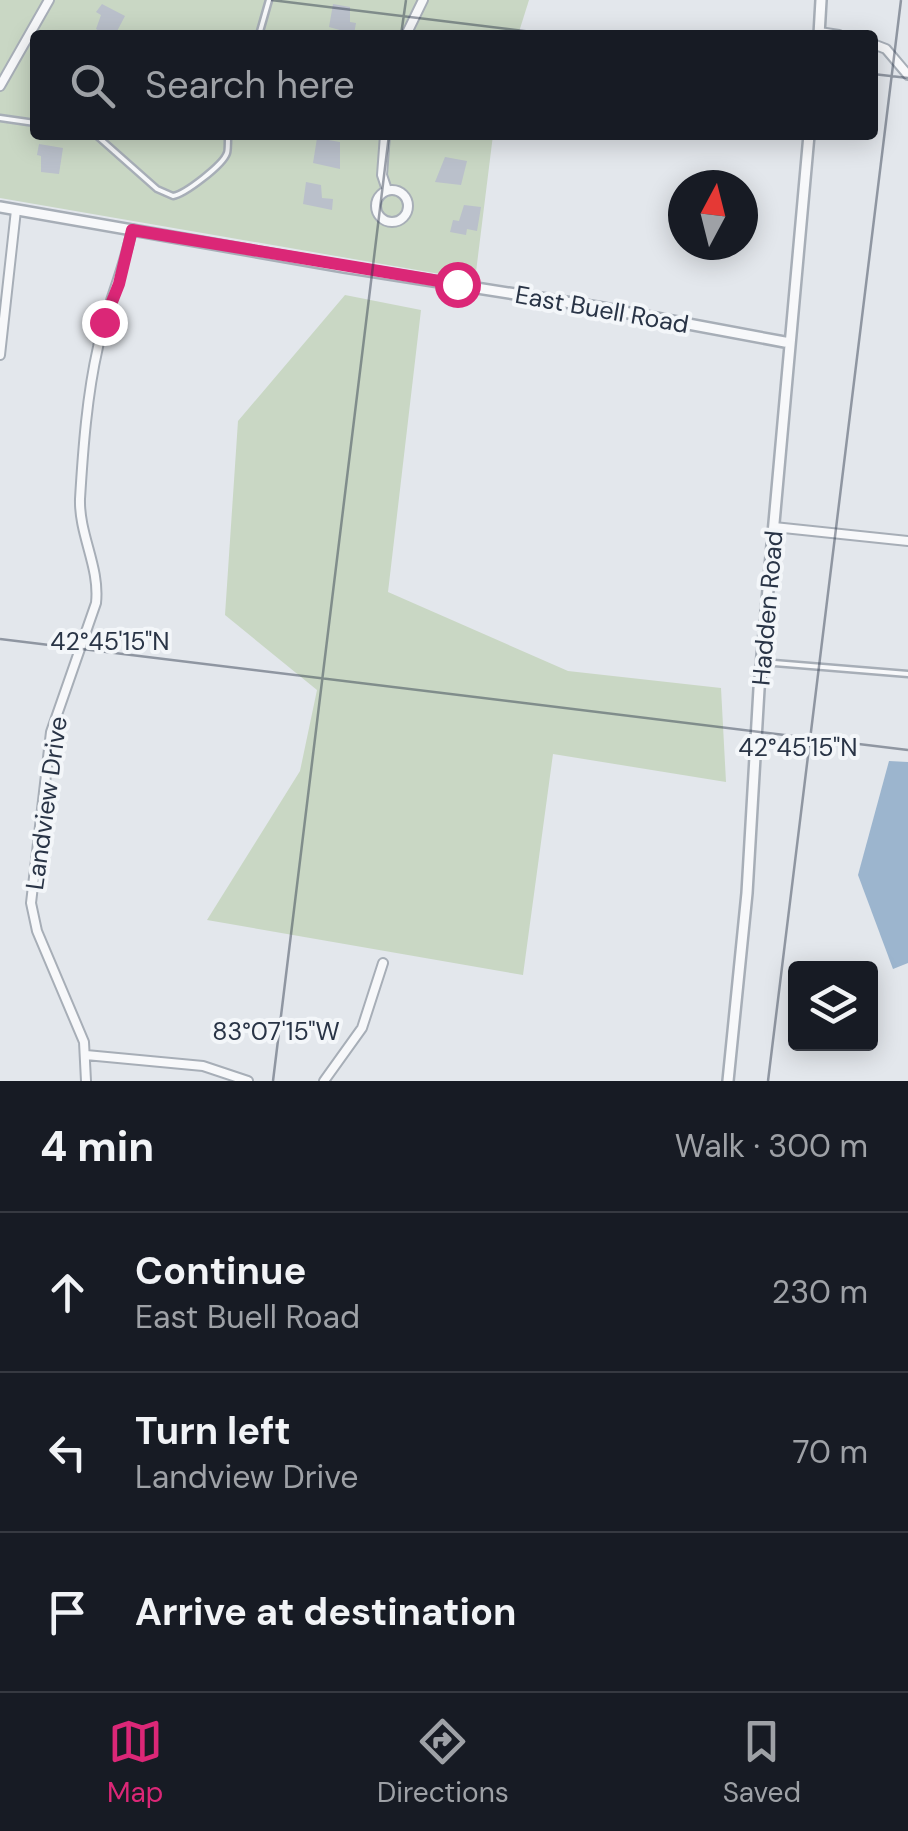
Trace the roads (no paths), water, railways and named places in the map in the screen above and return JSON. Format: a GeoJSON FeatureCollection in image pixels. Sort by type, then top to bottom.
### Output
{"type":"FeatureCollection","features":[{"type":"Feature","properties":{"kind":"street"},"geometry":{"type":"LineString","coordinates":[[32,30],[49,0]]}},
{"type":"Feature","properties":{"kind":"street"},"geometry":{"type":"LineString","coordinates":[[819,30],[821,0]]}},
{"type":"Feature","properties":{"kind":"street"},"geometry":{"type":"LineString","coordinates":[[408,30],[421,1]]}},
{"type":"Feature","properties":{"kind":"street"},"geometry":{"type":"LineString","coordinates":[[0,86],[30,33]]}},
{"type":"Feature","properties":{"kind":"street"},"geometry":{"type":"LineString","coordinates":[[878,46],[886,49],[908,74]]}},
{"type":"Feature","properties":{"kind":"street"},"geometry":{"type":"LineString","coordinates":[[385,140],[382,176],[387,190]]}},
{"type":"Feature","properties":{"kind":"street","name":"Hadden Road"},"geometry":{"type":"LineString","coordinates":[[728,1081],[809,140]]}},
{"type":"Feature","properties":{"kind":"street"},"geometry":{"type":"LineString","coordinates":[[387,190],[398,191],[407,202],[404,216],[394,222],[384,220],[377,212],[377,201],[387,190]]}},
{"type":"Feature","properties":{"kind":"street","name":"East Buell Road"},"geometry":{"type":"LineString","coordinates":[[0,207],[790,343]]}},
{"type":"Feature","properties":{"kind":"street"},"geometry":{"type":"LineString","coordinates":[[0,354],[16,210]]}},
{"type":"Feature","properties":{"kind":"street","name":"Landview Drive"},"geometry":{"type":"LineString","coordinates":[[86,1081],[84,1042],[36,931],[31,903],[51,732],[96,603],[98,585],[81,524],[82,482],[96,350],[119,284],[132,230]]}},
{"type":"Feature","properties":{"kind":"street"},"geometry":{"type":"LineString","coordinates":[[774,527],[908,542]]}},
{"type":"Feature","properties":{"kind":"street"},"geometry":{"type":"LineString","coordinates":[[324,1081],[362,1028],[383,963]]}},
{"type":"Feature","properties":{"kind":"street"},"geometry":{"type":"LineString","coordinates":[[86,1055],[202,1066],[248,1081]]}},
{"type":"Feature","properties":{"kind":"lane"},"geometry":{"type":"LineString","coordinates":[[260,30],[269,0]]}},
{"type":"Feature","properties":{"kind":"lane"},"geometry":{"type":"LineString","coordinates":[[0,118],[30,122]]}},
{"type":"Feature","properties":{"kind":"lane"},"geometry":{"type":"LineString","coordinates":[[102,140],[157,189],[172,196],[190,189],[223,159],[228,140]]}},
{"type":"Feature","properties":{"kind":"lane"},"geometry":{"type":"LineString","coordinates":[[761,662],[908,674]]}},
{"type":"Feature","properties":{"kind":"water"},"geometry":{"type":"Polygon","coordinates":[[[889,761],[908,762],[908,963],[893,969],[858,875],[889,761]]]}}]}
